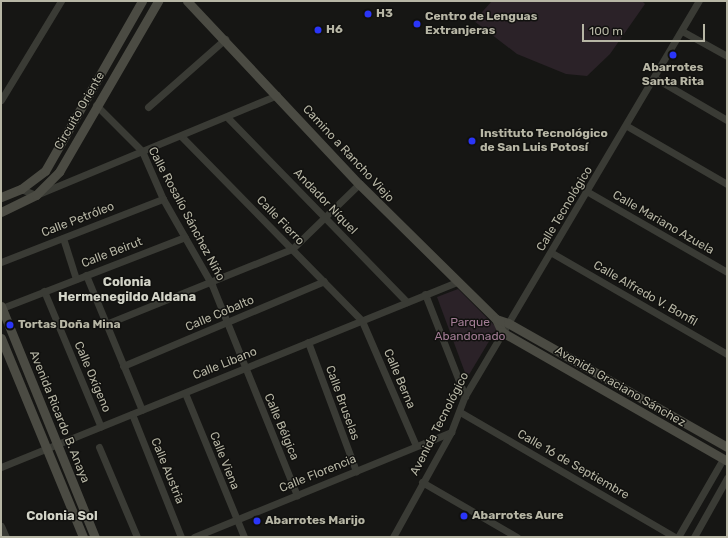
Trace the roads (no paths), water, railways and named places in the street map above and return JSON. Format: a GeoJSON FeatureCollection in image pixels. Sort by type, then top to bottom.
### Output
{"type":"FeatureCollection","features":[{"type":"Feature","properties":{"kind":"street"},"geometry":{"type":"LineString","coordinates":[[1,99],[61,1]]}},
{"type":"Feature","properties":{"kind":"street","name":"Circuito Oriente"},"geometry":{"type":"LineString","coordinates":[[1,197],[21,189],[45,171],[142,1]]}},
{"type":"Feature","properties":{"kind":"street","name":"Circuito Oriente"},"geometry":{"type":"LineString","coordinates":[[1,212],[36,195],[59,172],[96,105],[158,1]]}},
{"type":"Feature","properties":{"kind":"street","name":"Camino a Rancho Viejo"},"geometry":{"type":"LineString","coordinates":[[187,1],[277,94],[359,184],[456,282],[496,319],[502,332]]}},
{"type":"Feature","properties":{"kind":"street","name":"Calle Tecnológico"},"geometry":{"type":"LineString","coordinates":[[508,323],[552,253],[699,1]]}},
{"type":"Feature","properties":{"kind":"street"},"geometry":{"type":"LineString","coordinates":[[682,31],[727,56]]}},
{"type":"Feature","properties":{"kind":"street"},"geometry":{"type":"LineString","coordinates":[[148,107],[225,39]]}},
{"type":"Feature","properties":{"kind":"street"},"geometry":{"type":"LineString","coordinates":[[655,78],[727,120]]}},
{"type":"Feature","properties":{"kind":"street"},"geometry":{"type":"LineString","coordinates":[[21,189],[36,195],[227,117],[277,94]]}},
{"type":"Feature","properties":{"kind":"street","name":"Calle Rosalío Sánchez Niño"},"geometry":{"type":"LineString","coordinates":[[96,105],[142,151],[163,199],[209,281],[244,368]]}},
{"type":"Feature","properties":{"kind":"street","name":"Andador Níquel"},"geometry":{"type":"LineString","coordinates":[[227,117],[407,302]]}},
{"type":"Feature","properties":{"kind":"street"},"geometry":{"type":"LineString","coordinates":[[627,126],[727,184]]}},
{"type":"Feature","properties":{"kind":"street","name":"Calle Fierro"},"geometry":{"type":"LineString","coordinates":[[181,136],[362,321]]}},
{"type":"Feature","properties":{"kind":"street"},"geometry":{"type":"LineString","coordinates":[[61,144],[71,150]]}},
{"type":"Feature","properties":{"kind":"street"},"geometry":{"type":"LineString","coordinates":[[106,324],[209,281],[292,249],[359,184]]}},
{"type":"Feature","properties":{"kind":"street","name":"Calle Mariano Azuela"},"geometry":{"type":"LineString","coordinates":[[588,192],[727,272]]}},
{"type":"Feature","properties":{"kind":"street","name":"Calle Petróleo"},"geometry":{"type":"LineString","coordinates":[[1,262],[163,199]]}},
{"type":"Feature","properties":{"kind":"street","name":"Calle Beirut"},"geometry":{"type":"LineString","coordinates":[[1,307],[185,237]]}},
{"type":"Feature","properties":{"kind":"street"},"geometry":{"type":"LineString","coordinates":[[63,238],[76,279]]}},
{"type":"Feature","properties":{"kind":"street","name":"Calle Alfredo V. Bonfil"},"geometry":{"type":"LineString","coordinates":[[552,253],[727,354]]}},
{"type":"Feature","properties":{"kind":"street"},"geometry":{"type":"LineString","coordinates":[[86,275],[142,410]]}},
{"type":"Feature","properties":{"kind":"street","name":"Calle Cobalto"},"geometry":{"type":"LineString","coordinates":[[123,366],[227,324],[324,281]]}},
{"type":"Feature","properties":{"kind":"street","name":"Calle Libano"},"geometry":{"type":"LineString","coordinates":[[1,468],[456,282]]}},
{"type":"Feature","properties":{"kind":"street","name":"Calle Oxígeno"},"geometry":{"type":"LineString","coordinates":[[44,291],[101,427]]}},
{"type":"Feature","properties":{"kind":"street"},"geometry":{"type":"LineString","coordinates":[[425,294],[465,396]]}},
{"type":"Feature","properties":{"kind":"street","name":"Avenida Ricardo B. Anaya"},"geometry":{"type":"LineString","coordinates":[[1,307],[95,537]]}},
{"type":"Feature","properties":{"kind":"street","name":"Camino a Rancho Viejo"},"geometry":{"type":"LineString","coordinates":[[496,319],[508,323]]}},
{"type":"Feature","properties":{"kind":"street","name":"Calle Berna"},"geometry":{"type":"LineString","coordinates":[[362,321],[416,446]]}},
{"type":"Feature","properties":{"kind":"street","name":"Avenida Tecnológico"},"geometry":{"type":"LineString","coordinates":[[393,537],[422,482],[451,432],[465,396],[508,323]]}},
{"type":"Feature","properties":{"kind":"street","name":"Avenida Graciano Sánchez"},"geometry":{"type":"LineString","coordinates":[[508,323],[727,447]]}},
{"type":"Feature","properties":{"kind":"street","name":"Avenida Graciano Sánchez"},"geometry":{"type":"LineString","coordinates":[[502,332],[617,400],[726,457]]}},
{"type":"Feature","properties":{"kind":"street","name":"Avenida Ricardo B. Anaya"},"geometry":{"type":"LineString","coordinates":[[1,338],[83,537]]}},
{"type":"Feature","properties":{"kind":"street","name":"Calle Bruselas"},"geometry":{"type":"LineString","coordinates":[[308,342],[356,471]]}},
{"type":"Feature","properties":{"kind":"street","name":"Calle Bélgica"},"geometry":{"type":"LineString","coordinates":[[244,368],[297,495]]}},
{"type":"Feature","properties":{"kind":"street"},"geometry":{"type":"LineString","coordinates":[[617,400],[623,388]]}},
{"type":"Feature","properties":{"kind":"street","name":"Calle Viena"},"geometry":{"type":"LineString","coordinates":[[184,393],[244,537]]}},
{"type":"Feature","properties":{"kind":"street","name":"Calle 16 de Septiembre"},"geometry":{"type":"LineString","coordinates":[[460,412],[675,537]]}},
{"type":"Feature","properties":{"kind":"street","name":"Calle Austria"},"geometry":{"type":"LineString","coordinates":[[132,414],[181,537]]}},
{"type":"Feature","properties":{"kind":"street","name":"Calle Florencia"},"geometry":{"type":"LineString","coordinates":[[194,537],[451,432]]}},
{"type":"Feature","properties":{"kind":"street"},"geometry":{"type":"LineString","coordinates":[[99,447],[137,537]]}},
{"type":"Feature","properties":{"kind":"street"},"geometry":{"type":"LineString","coordinates":[[678,537],[726,457]]}},
{"type":"Feature","properties":{"kind":"street"},"geometry":{"type":"LineString","coordinates":[[694,537],[727,478]]}},
{"type":"Feature","properties":{"kind":"street"},"geometry":{"type":"LineString","coordinates":[[422,482],[517,537]]}},
{"type":"Feature","properties":{"kind":"street"},"geometry":{"type":"LineString","coordinates":[[1,526],[6,537]]}},
{"type":"Feature","properties":{"kind":"place","name":"H3"},"geometry":{"type":"Point","coordinates":[368,14]}},
{"type":"Feature","properties":{"kind":"place","name":"Centro de Lenguas Extranjeras"},"geometry":{"type":"Point","coordinates":[417,24]}},
{"type":"Feature","properties":{"kind":"place","name":"H6"},"geometry":{"type":"Point","coordinates":[318,30]}},
{"type":"Feature","properties":{"kind":"place","name":"Abarrotes Santa Rita"},"geometry":{"type":"Point","coordinates":[673,55]}},
{"type":"Feature","properties":{"kind":"place","name":"Instituto Tecnológico de San Luis Potosí"},"geometry":{"type":"Point","coordinates":[472,141]}},
{"type":"Feature","properties":{"kind":"place","name":"Tortas Doña Mina"},"geometry":{"type":"Point","coordinates":[10,325]}},
{"type":"Feature","properties":{"kind":"place","name":"Abarrotes Aure"},"geometry":{"type":"Point","coordinates":[464,516]}},
{"type":"Feature","properties":{"kind":"place","name":"Abarrotes Marijo"},"geometry":{"type":"Point","coordinates":[257,521]}},
{"type":"Feature","properties":{"kind":"district","name":"Colonia Hermenegildo Aldana"},"geometry":{"type":"Point","coordinates":[127,290]}},
{"type":"Feature","properties":{"kind":"district","name":"Colonia Sol"},"geometry":{"type":"Point","coordinates":[62,516]}},
{"type":"Feature","properties":{"kind":"park label","name":"Parque Abandonado"},"geometry":{"type":"Point","coordinates":[470,330]}}]}
